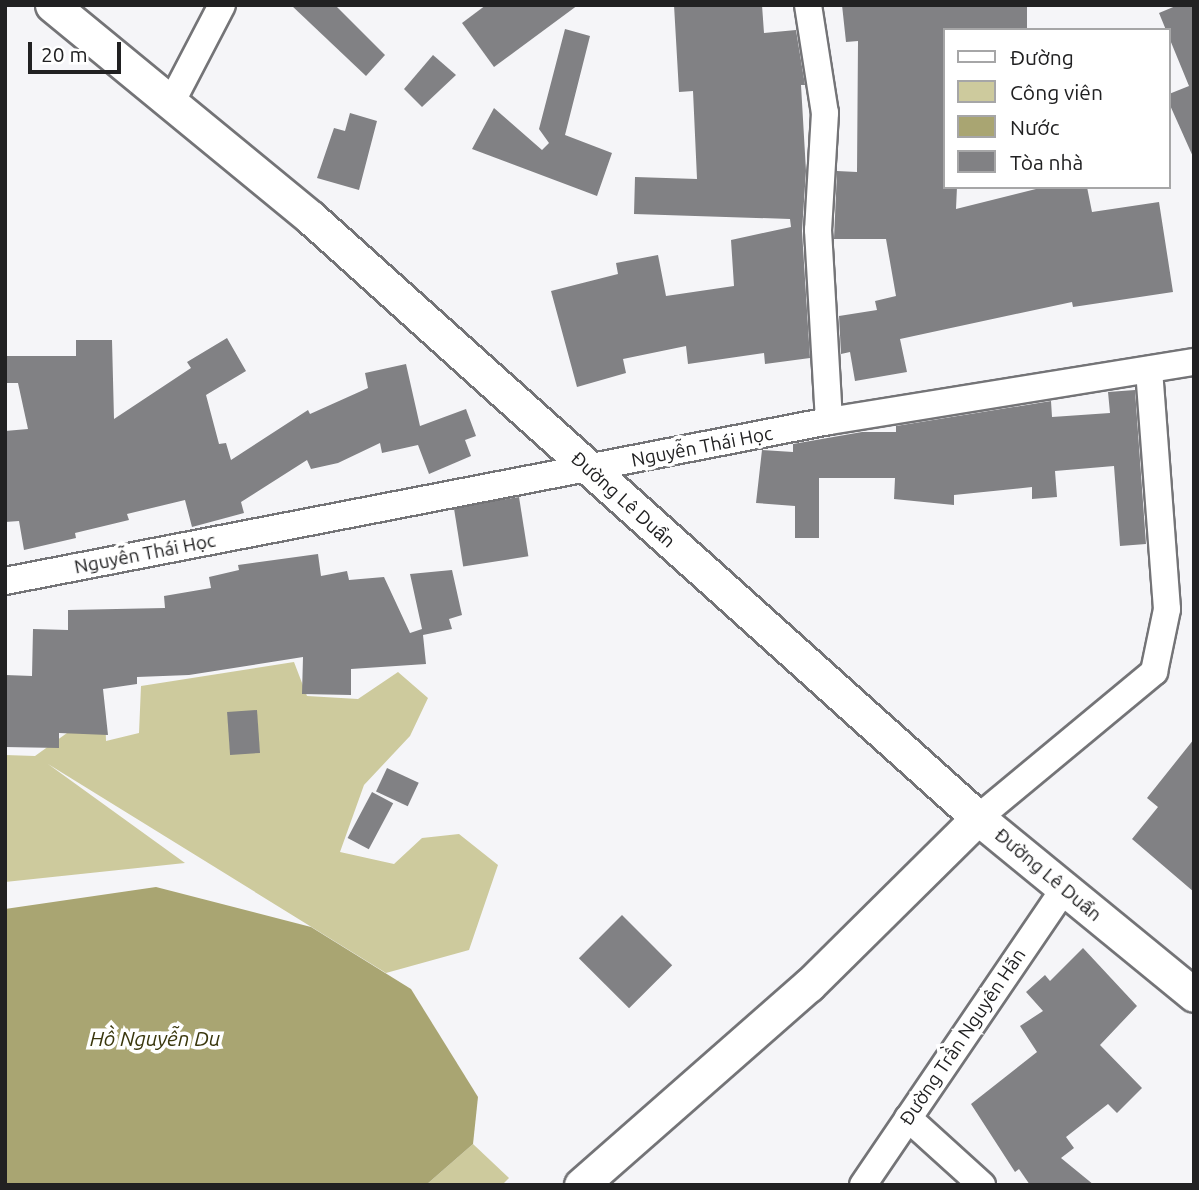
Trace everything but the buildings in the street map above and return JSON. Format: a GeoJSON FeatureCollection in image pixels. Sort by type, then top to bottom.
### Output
{"type":"FeatureCollection","features":[{"type":"Feature","properties":{"kind":"street","name":"Đường Lê Duẩn"},"geometry":{"type":"LineString","coordinates":[[52,5],[311,218],[978,818],[1194,995]]}},
{"type":"Feature","properties":{"kind":"street"},"geometry":{"type":"LineString","coordinates":[[172,103],[222,5]]}},
{"type":"Feature","properties":{"kind":"street"},"geometry":{"type":"LineString","coordinates":[[808,5],[825,113],[817,230],[829,421]]}},
{"type":"Feature","properties":{"kind":"street","name":"Nguyễn Thái Học"},"geometry":{"type":"LineString","coordinates":[[5,581],[588,470],[829,421],[1194,362]]}},
{"type":"Feature","properties":{"kind":"street"},"geometry":{"type":"LineString","coordinates":[[581,1185],[809,985],[978,818],[1154,672],[1167,609],[1149,370]]}},
{"type":"Feature","properties":{"kind":"street","name":"Đường Trần Nguyên Hãn"},"geometry":{"type":"LineString","coordinates":[[863,1185],[1064,890]]}},
{"type":"Feature","properties":{"kind":"street"},"geometry":{"type":"LineString","coordinates":[[908,1118],[982,1185]]}},
{"type":"Feature","properties":{"kind":"green space"},"geometry":{"type":"Polygon","coordinates":[[[294,662],[307,696],[358,699],[398,672],[428,698],[410,736],[364,785],[340,852],[394,864],[422,838],[459,834],[498,865],[469,950],[386,973],[48,764],[185,863],[5,882],[5,755],[35,756],[67,733],[66,718],[105,710],[106,741],[139,733],[141,686],[294,662]]]}},
{"type":"Feature","properties":{"kind":"green space"},"geometry":{"type":"Polygon","coordinates":[[[473,1144],[509,1178],[502,1185],[426,1185],[473,1144]]]}},
{"type":"Feature","properties":{"kind":"water","name":"Hồ Nguyễn Du"},"geometry":{"type":"Polygon","coordinates":[[[156,887],[311,927],[411,989],[478,1097],[473,1144],[426,1185],[5,1185],[5,909],[156,887]]]}}]}
